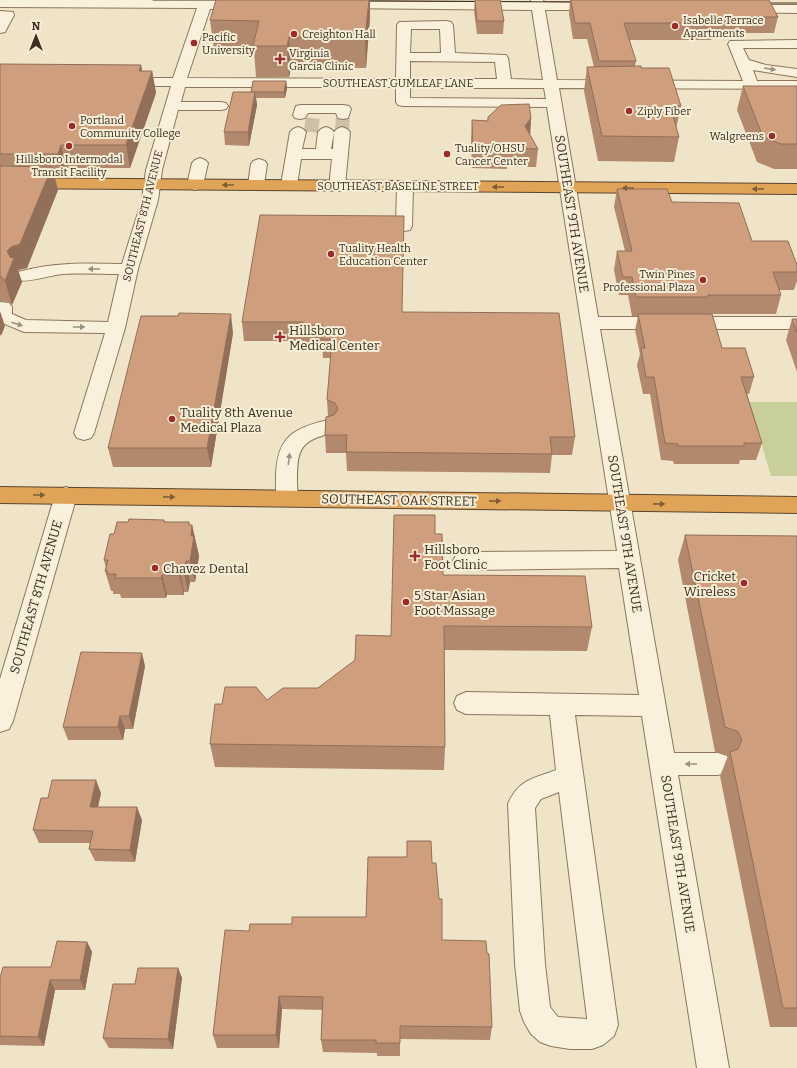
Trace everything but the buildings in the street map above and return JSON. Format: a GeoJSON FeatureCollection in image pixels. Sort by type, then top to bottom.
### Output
{"type":"FeatureCollection","features":[{"type":"Feature","properties":{"kind":"highway","name":"SOUTHEAST BASELINE STREET"},"geometry":{"type":"LineString","coordinates":[[0,183],[797,189]]}},
{"type":"Feature","properties":{"kind":"highway","name":"SOUTHEAST OAK STREET"},"geometry":{"type":"LineString","coordinates":[[0,495],[620,504],[797,505]]}},
{"type":"Feature","properties":{"kind":"street"},"geometry":{"type":"LineString","coordinates":[[0,3],[205,2],[260,5]]}},
{"type":"Feature","properties":{"kind":"street","name":"SOUTHEAST 8TH AVENUE"},"geometry":{"type":"LineString","coordinates":[[84,434],[116,328],[130,270],[150,200],[154,170],[172,106],[205,2]]}},
{"type":"Feature","properties":{"kind":"street"},"geometry":{"type":"LineString","coordinates":[[331,5],[538,3],[614,6]]}},
{"type":"Feature","properties":{"kind":"street","name":"SOUTHEAST 9TH AVENUE"},"geometry":{"type":"LineString","coordinates":[[538,3],[713,1068]]}},
{"type":"Feature","properties":{"kind":"street"},"geometry":{"type":"LineString","coordinates":[[729,8],[797,9]]}},
{"type":"Feature","properties":{"kind":"street"},"geometry":{"type":"LineString","coordinates":[[0,15],[8,15],[0,29]]}},
{"type":"Feature","properties":{"kind":"street"},"geometry":{"type":"LineString","coordinates":[[448,57],[446,25],[404,25],[403,102],[552,93]]}},
{"type":"Feature","properties":{"kind":"street"},"geometry":{"type":"LineString","coordinates":[[752,85],[735,44],[797,44]]}},
{"type":"Feature","properties":{"kind":"street"},"geometry":{"type":"LineString","coordinates":[[404,57],[501,58],[504,83]]}},
{"type":"Feature","properties":{"kind":"street"},"geometry":{"type":"LineString","coordinates":[[743,64],[797,73]]}},
{"type":"Feature","properties":{"kind":"street","name":"SOUTHEAST GUMLEAF LANE"},"geometry":{"type":"LineString","coordinates":[[112,82],[504,83],[552,93],[752,85],[797,85]]}},
{"type":"Feature","properties":{"kind":"street"},"geometry":{"type":"LineString","coordinates":[[172,106],[221,106]]}},
{"type":"Feature","properties":{"kind":"street"},"geometry":{"type":"LineString","coordinates":[[317,113],[344,110],[343,115]]}},
{"type":"Feature","properties":{"kind":"street"},"geometry":{"type":"LineString","coordinates":[[289,185],[309,154],[312,132]]}},
{"type":"Feature","properties":{"kind":"street"},"geometry":{"type":"LineString","coordinates":[[337,186],[342,132]]}},
{"type":"Feature","properties":{"kind":"street"},"geometry":{"type":"LineString","coordinates":[[309,154],[340,154]]}},
{"type":"Feature","properties":{"kind":"street"},"geometry":{"type":"LineString","coordinates":[[194,185],[200,163]]}},
{"type":"Feature","properties":{"kind":"street"},"geometry":{"type":"LineString","coordinates":[[256,185],[259,164]]}},
{"type":"Feature","properties":{"kind":"street"},"geometry":{"type":"LineString","coordinates":[[404,226],[405,186]]}},
{"type":"Feature","properties":{"kind":"street"},"geometry":{"type":"LineString","coordinates":[[24,276],[59,269],[130,270]]}},
{"type":"Feature","properties":{"kind":"street"},"geometry":{"type":"LineString","coordinates":[[3,307],[3,315],[8,320],[24,326],[116,328]]}},
{"type":"Feature","properties":{"kind":"street"},"geometry":{"type":"LineString","coordinates":[[590,323],[797,323]]}},
{"type":"Feature","properties":{"kind":"street"},"geometry":{"type":"LineString","coordinates":[[287,498],[287,473],[290,449],[295,440],[315,429],[328,427]]}},
{"type":"Feature","properties":{"kind":"street","name":"SOUTHEAST 8TH AVENUE"},"geometry":{"type":"LineString","coordinates":[[0,721],[66,495]]}},
{"type":"Feature","properties":{"kind":"street"},"geometry":{"type":"LineString","coordinates":[[464,561],[629,559]]}},
{"type":"Feature","properties":{"kind":"street"},"geometry":{"type":"LineString","coordinates":[[466,703],[654,706]]}},
{"type":"Feature","properties":{"kind":"street"},"geometry":{"type":"LineString","coordinates":[[561,705],[571,776],[603,1025],[592,1034],[570,1034],[551,1031],[542,1024],[535,1011],[530,964],[521,804],[532,791],[571,776]]}},
{"type":"Feature","properties":{"kind":"street"},"geometry":{"type":"LineString","coordinates":[[663,764],[718,764]]}},
{"type":"Feature","properties":{"kind":"green space"},"geometry":{"type":"Polygon","coordinates":[[[749,402],[797,402],[797,476],[771,476],[749,402]]]}},
{"type":"Feature","properties":{"kind":"tunnel"},"geometry":{"type":"LineString","coordinates":[[311,132],[313,115]]}},
{"type":"Feature","properties":{"kind":"tunnel"},"geometry":{"type":"LineString","coordinates":[[342,132],[343,115]]}},
{"type":"Feature","properties":{"kind":"tram line"},"geometry":{"type":"LineString","coordinates":[[153,0],[227,0]]}},
{"type":"Feature","properties":{"kind":"tram line"},"geometry":{"type":"LineString","coordinates":[[359,1],[581,2]]}},
{"type":"Feature","properties":{"kind":"tram line"},"geometry":{"type":"LineString","coordinates":[[759,3],[797,3]]}},
{"type":"Feature","properties":{"kind":"place","name":"Isabelle Terrace Apartments"},"geometry":{"type":"Point","coordinates":[675,26]}},
{"type":"Feature","properties":{"kind":"place","name":"Creighton Hall"},"geometry":{"type":"Point","coordinates":[294,34]}},
{"type":"Feature","properties":{"kind":"place","name":"Pacific University"},"geometry":{"type":"Point","coordinates":[194,43]}},
{"type":"Feature","properties":{"kind":"place","name":"Virginia Garcia Clinic"},"geometry":{"type":"Point","coordinates":[280,59]}},
{"type":"Feature","properties":{"kind":"place","name":"Ziply Fiber"},"geometry":{"type":"Point","coordinates":[629,111]}},
{"type":"Feature","properties":{"kind":"place","name":"Portland Community College"},"geometry":{"type":"Point","coordinates":[72,126]}},
{"type":"Feature","properties":{"kind":"place","name":"Walgreens"},"geometry":{"type":"Point","coordinates":[772,136]}},
{"type":"Feature","properties":{"kind":"place","name":"Hillsboro Intermodal Transit Facility"},"geometry":{"type":"Point","coordinates":[69,146]}},
{"type":"Feature","properties":{"kind":"place","name":"Tuality/OHSU Cancer Center"},"geometry":{"type":"Point","coordinates":[447,154]}},
{"type":"Feature","properties":{"kind":"place","name":"Tuality Health Education Center"},"geometry":{"type":"Point","coordinates":[331,254]}},
{"type":"Feature","properties":{"kind":"place","name":"Twin Pines Professional Plaza"},"geometry":{"type":"Point","coordinates":[703,280]}},
{"type":"Feature","properties":{"kind":"place","name":"Hillsboro Medical Center"},"geometry":{"type":"Point","coordinates":[280,337]}},
{"type":"Feature","properties":{"kind":"place","name":"Tuality 8th Avenue Medical Plaza"},"geometry":{"type":"Point","coordinates":[172,419]}},
{"type":"Feature","properties":{"kind":"place","name":"Hillsboro Foot Clinic"},"geometry":{"type":"Point","coordinates":[415,556]}},
{"type":"Feature","properties":{"kind":"place","name":"Chavez Dental"},"geometry":{"type":"Point","coordinates":[155,568]}},
{"type":"Feature","properties":{"kind":"place","name":"Cricket Wireless"},"geometry":{"type":"Point","coordinates":[744,583]}},
{"type":"Feature","properties":{"kind":"place","name":"5 Star Asian Foot Massage"},"geometry":{"type":"Point","coordinates":[406,602]}}]}
